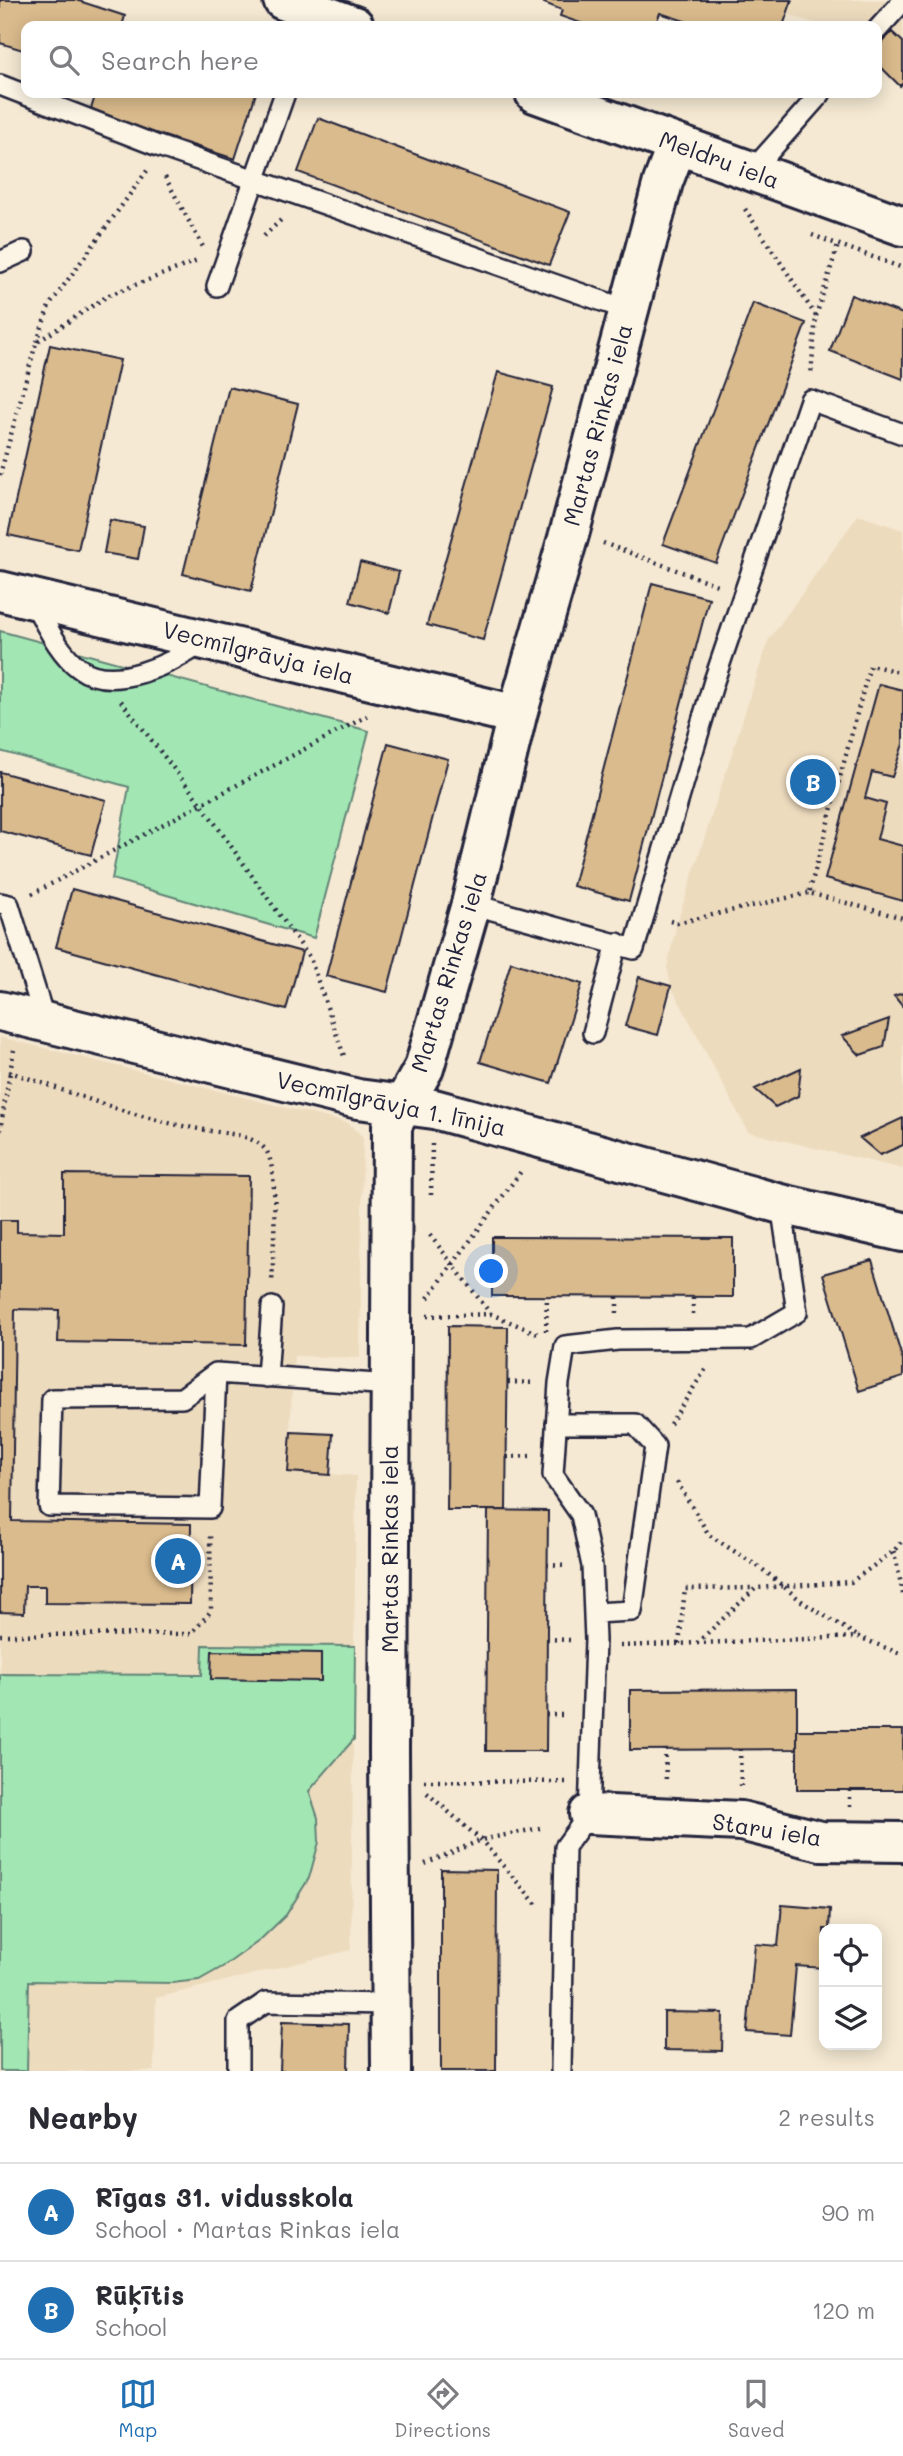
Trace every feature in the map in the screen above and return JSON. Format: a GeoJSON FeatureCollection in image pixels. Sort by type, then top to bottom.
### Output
{"type":"FeatureCollection","features":[{"type":"Feature","properties":{"kind":"street"},"geometry":{"type":"LineString","coordinates":[[301,12],[335,21]]}},
{"type":"Feature","properties":{"kind":"street","name":"Meldru iela"},"geometry":{"type":"LineString","coordinates":[[549,98],[903,226]]}},
{"type":"Feature","properties":{"kind":"street","name":"Martas Rinkas iela"},"geometry":{"type":"LineString","coordinates":[[391,2071],[392,1125],[424,1068],[471,904],[517,715],[570,531],[663,182],[677,145]]}},
{"type":"Feature","properties":{"kind":"street","name":"Vecmīlgrāvja iela"},"geometry":{"type":"LineString","coordinates":[[17,596],[517,715]]}},
{"type":"Feature","properties":{"kind":"street","name":"Vecmīlgrāvja 1. līnija"},"geometry":{"type":"LineString","coordinates":[[21,1016],[358,1099],[434,1109],[781,1204],[903,1232]]}},
{"type":"Feature","properties":{"kind":"street","name":"Staru iela"},"geometry":{"type":"LineString","coordinates":[[591,1798],[741,1821],[821,1841],[903,1842]]}},
{"type":"Feature","properties":{"kind":"lane"},"geometry":{"type":"LineString","coordinates":[[882,24],[903,1]]}},
{"type":"Feature","properties":{"kind":"lane"},"geometry":{"type":"LineString","coordinates":[[0,85],[21,94]]}},
{"type":"Feature","properties":{"kind":"lane"},"geometry":{"type":"LineString","coordinates":[[30,98],[157,152],[256,179],[628,310]]}},
{"type":"Feature","properties":{"kind":"lane"},"geometry":{"type":"LineString","coordinates":[[217,286],[283,98]]}},
{"type":"Feature","properties":{"kind":"lane"},"geometry":{"type":"LineString","coordinates":[[752,171],[817,98]]}},
{"type":"Feature","properties":{"kind":"lane"},"geometry":{"type":"LineString","coordinates":[[0,262],[24,251]]}},
{"type":"Feature","properties":{"kind":"lane"},"geometry":{"type":"LineString","coordinates":[[471,904],[634,948],[714,681],[810,400],[903,434]]}},
{"type":"Feature","properties":{"kind":"lane"},"geometry":{"type":"LineString","coordinates":[[17,596],[76,666],[96,676],[132,674],[160,666],[206,640]]}},
{"type":"Feature","properties":{"kind":"lane"},"geometry":{"type":"LineString","coordinates":[[5,904],[21,1016]]}},
{"type":"Feature","properties":{"kind":"lane"},"geometry":{"type":"LineString","coordinates":[[593,1033],[617,943]]}},
{"type":"Feature","properties":{"kind":"lane"},"geometry":{"type":"LineString","coordinates":[[561,2071],[565,1847],[591,1798],[595,1647],[592,1566],[581,1515],[553,1475],[559,1383],[565,1346],[618,1340],[751,1339],[797,1312],[781,1204]]}},
{"type":"Feature","properties":{"kind":"lane"},"geometry":{"type":"LineString","coordinates":[[267,1377],[272,1307]]}},
{"type":"Feature","properties":{"kind":"lane"},"geometry":{"type":"LineString","coordinates":[[216,1373],[210,1508],[48,1507],[52,1399],[182,1398],[216,1373],[391,1385]]}},
{"type":"Feature","properties":{"kind":"lane"},"geometry":{"type":"LineString","coordinates":[[556,1424],[635,1423],[655,1446],[632,1611],[594,1613]]}},
{"type":"Feature","properties":{"kind":"lane"},"geometry":{"type":"LineString","coordinates":[[238,2071],[238,2021],[266,2002],[390,2004]]}},
{"type":"Feature","properties":{"kind":"path"},"geometry":{"type":"LineString","coordinates":[[0,475],[36,343],[48,306],[157,152],[208,257],[109,295],[36,343]]}},
{"type":"Feature","properties":{"kind":"path"},"geometry":{"type":"LineString","coordinates":[[227,258],[244,253],[307,198]]}},
{"type":"Feature","properties":{"kind":"path"},"geometry":{"type":"LineString","coordinates":[[745,209],[816,316]]}},
{"type":"Feature","properties":{"kind":"path"},"geometry":{"type":"LineString","coordinates":[[810,400],[816,316],[838,245]]}},
{"type":"Feature","properties":{"kind":"path"},"geometry":{"type":"LineString","coordinates":[[570,531],[744,595]]}},
{"type":"Feature","properties":{"kind":"path"},"geometry":{"type":"LineString","coordinates":[[809,894],[870,665],[903,674]]}},
{"type":"Feature","properties":{"kind":"path"},"geometry":{"type":"LineString","coordinates":[[5,904],[202,805],[414,691]]}},
{"type":"Feature","properties":{"kind":"path"},"geometry":{"type":"LineString","coordinates":[[120,699],[202,805],[310,958],[358,1099]]}},
{"type":"Feature","properties":{"kind":"path"},"geometry":{"type":"LineString","coordinates":[[644,915],[677,923],[809,894],[903,918]]}},
{"type":"Feature","properties":{"kind":"path"},"geometry":{"type":"LineString","coordinates":[[0,1130],[21,1016]]}},
{"type":"Feature","properties":{"kind":"path"},"geometry":{"type":"LineString","coordinates":[[10,1072],[101,1103],[177,1124],[247,1137],[267,1150],[274,1171],[272,1307]]}},
{"type":"Feature","properties":{"kind":"path"},"geometry":{"type":"LineString","coordinates":[[428,1298],[525,1166]]}},
{"type":"Feature","properties":{"kind":"path"},"geometry":{"type":"LineString","coordinates":[[430,1235],[491,1314]]}},
{"type":"Feature","properties":{"kind":"path"},"geometry":{"type":"LineString","coordinates":[[427,1315],[491,1314],[546,1337],[547,1296]]}},
{"type":"Feature","properties":{"kind":"path"},"geometry":{"type":"LineString","coordinates":[[725,1339],[655,1446],[709,1535],[762,1569],[804,1603],[859,1637],[903,1655]]}},
{"type":"Feature","properties":{"kind":"path"},"geometry":{"type":"LineString","coordinates":[[0,1635],[191,1634],[211,1611],[210,1508]]}},
{"type":"Feature","properties":{"kind":"path"},"geometry":{"type":"LineString","coordinates":[[679,1644],[685,1589],[851,1582],[894,1551],[903,1539]]}},
{"type":"Feature","properties":{"kind":"path"},"geometry":{"type":"LineString","coordinates":[[894,1551],[903,1594]]}},
{"type":"Feature","properties":{"kind":"path"},"geometry":{"type":"LineString","coordinates":[[696,1644],[756,1588]]}},
{"type":"Feature","properties":{"kind":"path"},"geometry":{"type":"LineString","coordinates":[[595,1647],[859,1637]]}},
{"type":"Feature","properties":{"kind":"path"},"geometry":{"type":"LineString","coordinates":[[413,1781],[591,1798]]}},
{"type":"Feature","properties":{"kind":"path"},"geometry":{"type":"LineString","coordinates":[[422,1790],[481,1840],[540,1909]]}},
{"type":"Feature","properties":{"kind":"path"},"geometry":{"type":"LineString","coordinates":[[422,1866],[481,1840],[540,1828]]}},
{"type":"Feature","properties":{"kind":"shaded area"},"geometry":{"type":"Polygon","coordinates":[[[535,0],[903,0],[903,83],[900,86],[882,68],[882,21],[808,21],[787,14],[785,21],[685,21],[660,13],[657,21],[574,21],[560,16],[561,9],[535,0]]]}},
{"type":"Feature","properties":{"kind":"shaded area"},"geometry":{"type":"Polygon","coordinates":[[[858,515],[903,530],[903,1169],[748,1132],[671,986],[667,967],[677,923],[768,641],[858,515]]]}},
{"type":"Feature","properties":{"kind":"shaded area"},"geometry":{"type":"Polygon","coordinates":[[[0,1037],[348,1123],[363,1137],[360,1358],[294,1356],[288,1471],[356,1476],[351,1950],[156,1998],[154,2071],[0,2071],[0,1037]]]}},
{"type":"Feature","properties":{"kind":"green space"},"geometry":{"type":"Polygon","coordinates":[[[0,631],[369,731],[314,938],[112,879],[129,787],[0,751],[0,631]]]}},
{"type":"Feature","properties":{"kind":"green space"},"geometry":{"type":"Polygon","coordinates":[[[203,1645],[355,1646],[354,1739],[309,1791],[318,1818],[319,1842],[309,1878],[286,1915],[259,1941],[199,1980],[172,1983],[29,1981],[27,2071],[0,2071],[0,1674],[202,1675],[203,1645]]]}},
{"type":"Feature","properties":{"kind":"building"},"geometry":{"type":"Polygon","coordinates":[[[0,0],[76,0],[125,16],[124,21],[21,21],[21,49],[0,43],[0,0]]]}},
{"type":"Feature","properties":{"kind":"building"},"geometry":{"type":"Polygon","coordinates":[[[545,0],[792,0],[785,21],[685,21],[660,13],[657,21],[574,21],[560,16],[562,10],[544,3],[545,0]]]}},
{"type":"Feature","properties":{"kind":"building"},"geometry":{"type":"Polygon","coordinates":[[[892,32],[903,42],[903,83],[900,86],[882,68],[882,42],[892,32]]]}},
{"type":"Feature","properties":{"kind":"building"},"geometry":{"type":"Polygon","coordinates":[[[94,98],[254,98],[235,159],[90,112],[94,98]]]}},
{"type":"Feature","properties":{"kind":"building"},"geometry":{"type":"Polygon","coordinates":[[[318,118],[570,212],[549,265],[298,172],[318,118]]]}},
{"type":"Feature","properties":{"kind":"building"},"geometry":{"type":"Polygon","coordinates":[[[851,295],[903,314],[903,379],[830,351],[851,295]]]}},
{"type":"Feature","properties":{"kind":"building"},"geometry":{"type":"Polygon","coordinates":[[[753,303],[806,323],[716,563],[663,544],[753,303]]]}},
{"type":"Feature","properties":{"kind":"building"},"geometry":{"type":"Polygon","coordinates":[[[50,345],[120,360],[78,550],[8,535],[50,345]]]}},
{"type":"Feature","properties":{"kind":"building"},"geometry":{"type":"Polygon","coordinates":[[[498,372],[553,387],[483,640],[427,625],[498,372]]]}},
{"type":"Feature","properties":{"kind":"building"},"geometry":{"type":"Polygon","coordinates":[[[229,387],[298,404],[251,591],[183,574],[229,387]]]}},
{"type":"Feature","properties":{"kind":"building"},"geometry":{"type":"Polygon","coordinates":[[[110,520],[144,526],[138,559],[104,553],[110,520]]]}},
{"type":"Feature","properties":{"kind":"building"},"geometry":{"type":"Polygon","coordinates":[[[360,562],[399,572],[389,613],[350,602],[360,562]]]}},
{"type":"Feature","properties":{"kind":"building"},"geometry":{"type":"Polygon","coordinates":[[[652,583],[709,598],[629,901],[573,886],[652,583]]]}},
{"type":"Feature","properties":{"kind":"building"},"geometry":{"type":"Polygon","coordinates":[[[879,684],[903,690],[903,744],[892,777],[872,772],[865,798],[886,804],[877,839],[903,846],[903,901],[825,879],[879,684]]]}},
{"type":"Feature","properties":{"kind":"building"},"geometry":{"type":"Polygon","coordinates":[[[388,743],[448,759],[387,992],[326,976],[388,743]]]}},
{"type":"Feature","properties":{"kind":"building"},"geometry":{"type":"Polygon","coordinates":[[[0,772],[106,800],[91,855],[0,831],[0,772]]]}},
{"type":"Feature","properties":{"kind":"building"},"geometry":{"type":"Polygon","coordinates":[[[72,889],[302,952],[286,1010],[56,947],[72,889]]]}},
{"type":"Feature","properties":{"kind":"building"},"geometry":{"type":"Polygon","coordinates":[[[511,962],[582,984],[551,1083],[480,1062],[511,962]]]}},
{"type":"Feature","properties":{"kind":"building"},"geometry":{"type":"Polygon","coordinates":[[[639,977],[671,986],[658,1035],[625,1026],[639,977]]]}},
{"type":"Feature","properties":{"kind":"building"},"geometry":{"type":"Polygon","coordinates":[[[903,993],[903,1007],[894,996],[903,993]]]}},
{"type":"Feature","properties":{"kind":"building"},"geometry":{"type":"Polygon","coordinates":[[[889,1019],[884,1047],[860,1055],[842,1036],[889,1019]]]}},
{"type":"Feature","properties":{"kind":"building"},"geometry":{"type":"Polygon","coordinates":[[[801,1068],[798,1096],[775,1107],[755,1089],[801,1068]]]}},
{"type":"Feature","properties":{"kind":"building"},"geometry":{"type":"Polygon","coordinates":[[[903,1118],[903,1145],[880,1155],[860,1138],[903,1118]]]}},
{"type":"Feature","properties":{"kind":"building"},"geometry":{"type":"Polygon","coordinates":[[[64,1174],[249,1176],[246,1345],[58,1342],[59,1310],[15,1309],[12,1521],[191,1524],[190,1604],[45,1603],[45,1586],[25,1586],[24,1613],[0,1612],[0,1220],[17,1220],[17,1232],[64,1233],[64,1174]]]}},
{"type":"Feature","properties":{"kind":"building"},"geometry":{"type":"Polygon","coordinates":[[[492,1237],[733,1238],[733,1297],[492,1296],[492,1237]]]}},
{"type":"Feature","properties":{"kind":"building"},"geometry":{"type":"Polygon","coordinates":[[[872,1260],[903,1361],[903,1377],[859,1391],[823,1274],[872,1260]]]}},
{"type":"Feature","properties":{"kind":"building"},"geometry":{"type":"Polygon","coordinates":[[[448,1326],[508,1327],[506,1510],[447,1510],[448,1326]]]}},
{"type":"Feature","properties":{"kind":"building"},"geometry":{"type":"Polygon","coordinates":[[[291,1432],[333,1434],[330,1475],[288,1472],[291,1432]]]}},
{"type":"Feature","properties":{"kind":"building"},"geometry":{"type":"Polygon","coordinates":[[[488,1510],[548,1511],[546,1751],[486,1751],[488,1510]]]}},
{"type":"Feature","properties":{"kind":"building"},"geometry":{"type":"Polygon","coordinates":[[[212,1651],[321,1653],[321,1681],[211,1679],[212,1651]]]}},
{"type":"Feature","properties":{"kind":"building"},"geometry":{"type":"Polygon","coordinates":[[[797,1689],[797,1749],[630,1750],[630,1690],[797,1689]]]}},
{"type":"Feature","properties":{"kind":"building"},"geometry":{"type":"Polygon","coordinates":[[[797,1730],[903,1730],[903,1790],[797,1790],[797,1730]]]}},
{"type":"Feature","properties":{"kind":"building"},"geometry":{"type":"Polygon","coordinates":[[[441,1869],[497,1870],[496,2071],[441,2071],[441,1869]]]}},
{"type":"Feature","properties":{"kind":"building"},"geometry":{"type":"Polygon","coordinates":[[[782,1905],[830,1909],[829,1924],[819,1924],[819,1968],[796,1966],[790,2035],[747,2032],[755,1944],[778,1946],[782,1905]]]}},
{"type":"Feature","properties":{"kind":"building"},"geometry":{"type":"Polygon","coordinates":[[[664,2012],[723,2013],[722,2051],[664,2050],[664,2012]]]}},
{"type":"Feature","properties":{"kind":"building"},"geometry":{"type":"Polygon","coordinates":[[[282,2022],[349,2024],[348,2071],[280,2071],[282,2022]]]}},
{"type":"Feature","properties":{"kind":"place","name":"Rūķītis"},"geometry":{"type":"Point","coordinates":[813,782]}},
{"type":"Feature","properties":{"kind":"place","name":"Rīgas 31. vidusskola"},"geometry":{"type":"Point","coordinates":[178,1561]}}]}
